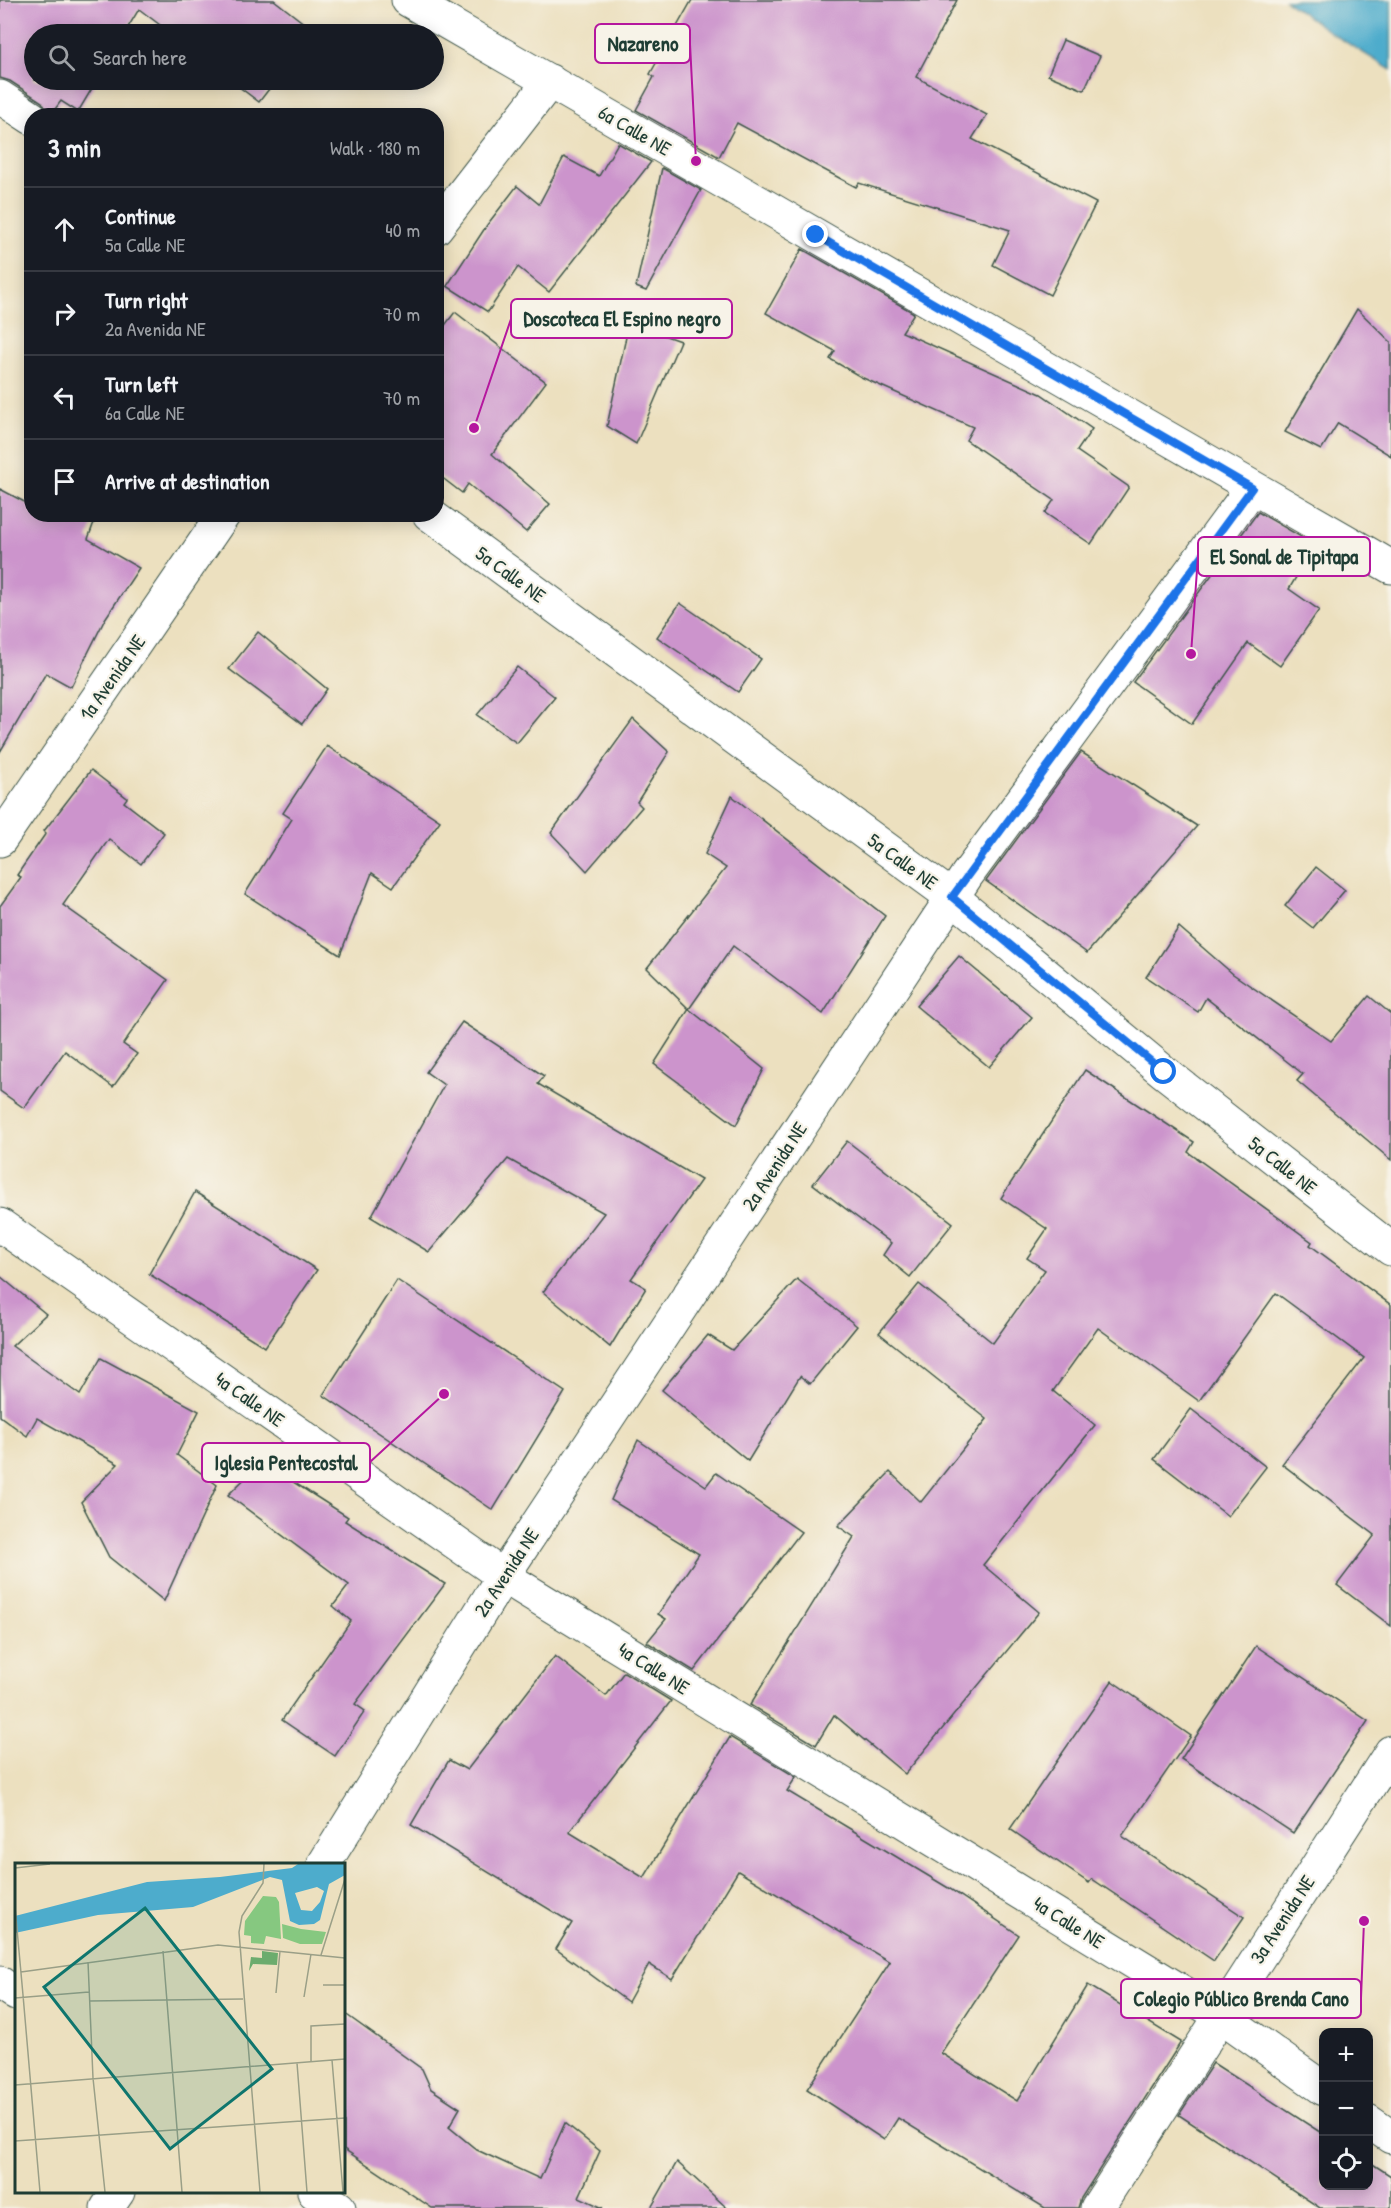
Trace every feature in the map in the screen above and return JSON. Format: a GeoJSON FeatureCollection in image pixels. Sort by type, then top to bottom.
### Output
{"type":"FeatureCollection","features":[{"type":"Feature","properties":{"kind":"street","name":"6a Calle NE"},"geometry":{"type":"LineString","coordinates":[[408,0],[1391,567]]}},
{"type":"Feature","properties":{"kind":"street"},"geometry":{"type":"LineString","coordinates":[[444,218],[550,81]]}},
{"type":"Feature","properties":{"kind":"street"},"geometry":{"type":"LineString","coordinates":[[0,97],[24,113]]}},
{"type":"Feature","properties":{"kind":"street","name":"2a Avenida NE"},"geometry":{"type":"LineString","coordinates":[[325,1863],[503,1576],[952,897],[1252,488]]}},
{"type":"Feature","properties":{"kind":"street","name":"1a Avenida NE"},"geometry":{"type":"LineString","coordinates":[[0,840],[219,522]]}},
{"type":"Feature","properties":{"kind":"street","name":"5a Calle NE"},"geometry":{"type":"LineString","coordinates":[[440,522],[952,897],[1164,1072],[1391,1249]]}},
{"type":"Feature","properties":{"kind":"street","name":"4a Calle NE"},"geometry":{"type":"LineString","coordinates":[[0,1225],[503,1576],[1220,2015],[1319,2086]]}},
{"type":"Feature","properties":{"kind":"street","name":"3a Avenida NE"},"geometry":{"type":"LineString","coordinates":[[1097,2208],[1391,1752]]}},
{"type":"Feature","properties":{"kind":"street"},"geometry":{"type":"LineString","coordinates":[[0,1983],[15,1993]]}},
{"type":"Feature","properties":{"kind":"street"},"geometry":{"type":"LineString","coordinates":[[1373,2124],[1391,2137]]}},
{"type":"Feature","properties":{"kind":"street"},"geometry":{"type":"LineString","coordinates":[[107,2208],[117,2193]]}},
{"type":"Feature","properties":{"kind":"street"},"geometry":{"type":"LineString","coordinates":[[316,2193],[339,2208]]}},
{"type":"Feature","properties":{"kind":"water"},"geometry":{"type":"Polygon","coordinates":[[[1285,0],[1391,0],[1391,70],[1331,33],[1285,0]]]}},
{"type":"Feature","properties":{"kind":"building"},"geometry":{"type":"Polygon","coordinates":[[[0,0],[274,0],[305,24],[159,24],[139,9],[130,24],[24,24],[24,90],[91,90],[80,108],[72,108],[61,101],[56,108],[45,108],[42,102],[10,81],[0,78],[0,0]]]}},
{"type":"Feature","properties":{"kind":"building"},"geometry":{"type":"Polygon","coordinates":[[[692,0],[957,0],[916,77],[987,115],[972,139],[1096,203],[1050,295],[993,265],[1010,230],[859,183],[856,187],[737,123],[719,157],[636,110],[654,77],[650,74],[692,0]]]}},
{"type":"Feature","properties":{"kind":"building"},"geometry":{"type":"Polygon","coordinates":[[[1063,40],[1100,56],[1084,90],[1048,75],[1063,40]]]}},
{"type":"Feature","properties":{"kind":"building"},"geometry":{"type":"Polygon","coordinates":[[[243,90],[268,90],[259,102],[243,90]]]}},
{"type":"Feature","properties":{"kind":"building"},"geometry":{"type":"Polygon","coordinates":[[[618,143],[651,162],[549,292],[518,267],[488,312],[447,286],[487,225],[517,186],[539,204],[564,157],[599,176],[618,143]]]}},
{"type":"Feature","properties":{"kind":"building"},"geometry":{"type":"Polygon","coordinates":[[[662,168],[701,190],[646,291],[636,287],[662,168]]]}},
{"type":"Feature","properties":{"kind":"building"},"geometry":{"type":"Polygon","coordinates":[[[802,249],[914,313],[902,332],[1041,394],[1092,429],[1077,451],[1129,487],[1091,544],[1045,513],[1054,500],[966,440],[973,427],[861,377],[830,359],[835,351],[766,313],[802,249]]]}},
{"type":"Feature","properties":{"kind":"building"},"geometry":{"type":"Polygon","coordinates":[[[1357,309],[1391,342],[1391,456],[1338,423],[1321,450],[1285,432],[1357,309]]]}},
{"type":"Feature","properties":{"kind":"building"},"geometry":{"type":"Polygon","coordinates":[[[455,312],[546,382],[492,454],[550,504],[526,532],[468,484],[462,493],[444,479],[444,326],[455,312]]]}},
{"type":"Feature","properties":{"kind":"building"},"geometry":{"type":"Polygon","coordinates":[[[629,323],[680,341],[636,444],[607,426],[629,323]]]}},
{"type":"Feature","properties":{"kind":"building"},"geometry":{"type":"Polygon","coordinates":[[[0,489],[24,502],[24,522],[94,522],[88,539],[139,568],[105,619],[71,687],[46,673],[0,752],[0,489]]]}},
{"type":"Feature","properties":{"kind":"building"},"geometry":{"type":"Polygon","coordinates":[[[1258,512],[1315,545],[1289,589],[1319,610],[1280,666],[1248,643],[1192,724],[1133,682],[1258,512]]]}},
{"type":"Feature","properties":{"kind":"building"},"geometry":{"type":"Polygon","coordinates":[[[680,603],[761,659],[738,692],[657,637],[680,603]]]}},
{"type":"Feature","properties":{"kind":"building"},"geometry":{"type":"Polygon","coordinates":[[[258,632],[327,689],[302,724],[229,669],[258,632]]]}},
{"type":"Feature","properties":{"kind":"building"},"geometry":{"type":"Polygon","coordinates":[[[517,667],[555,697],[517,743],[477,715],[517,667]]]}},
{"type":"Feature","properties":{"kind":"building"},"geometry":{"type":"Polygon","coordinates":[[[633,719],[669,752],[637,802],[642,807],[587,871],[551,833],[633,719]]]}},
{"type":"Feature","properties":{"kind":"building"},"geometry":{"type":"Polygon","coordinates":[[[327,746],[440,821],[393,887],[372,873],[340,955],[245,894],[292,819],[283,813],[327,746]]]}},
{"type":"Feature","properties":{"kind":"building"},"geometry":{"type":"Polygon","coordinates":[[[1081,752],[1197,826],[1087,953],[986,881],[1081,752]]]}},
{"type":"Feature","properties":{"kind":"building"},"geometry":{"type":"Polygon","coordinates":[[[91,770],[127,798],[124,802],[164,833],[141,864],[109,839],[63,905],[168,980],[123,1044],[137,1054],[113,1087],[65,1051],[24,1108],[0,1091],[0,906],[21,877],[17,875],[46,833],[44,831],[91,770]]]}},
{"type":"Feature","properties":{"kind":"building"},"geometry":{"type":"Polygon","coordinates":[[[732,796],[885,916],[823,1014],[733,946],[689,1009],[647,968],[726,868],[705,854],[732,796]]]}},
{"type":"Feature","properties":{"kind":"building"},"geometry":{"type":"Polygon","coordinates":[[[1316,867],[1345,890],[1313,928],[1285,906],[1316,867]]]}},
{"type":"Feature","properties":{"kind":"building"},"geometry":{"type":"Polygon","coordinates":[[[1179,927],[1233,974],[1331,1041],[1369,996],[1391,1014],[1391,1160],[1297,1081],[1303,1074],[1206,998],[1198,1012],[1146,977],[1179,927]]]}},
{"type":"Feature","properties":{"kind":"building"},"geometry":{"type":"Polygon","coordinates":[[[959,956],[1032,1017],[989,1067],[916,1006],[959,956]]]}},
{"type":"Feature","properties":{"kind":"building"},"geometry":{"type":"Polygon","coordinates":[[[689,1009],[764,1069],[736,1125],[654,1064],[689,1009]]]}},
{"type":"Feature","properties":{"kind":"building"},"geometry":{"type":"Polygon","coordinates":[[[462,1022],[544,1076],[538,1084],[701,1180],[631,1279],[646,1288],[610,1347],[543,1292],[604,1213],[508,1159],[429,1252],[371,1217],[444,1085],[426,1072],[462,1022]]]}},
{"type":"Feature","properties":{"kind":"building"},"geometry":{"type":"Polygon","coordinates":[[[1085,1070],[1194,1142],[1188,1152],[1312,1242],[1310,1245],[1391,1305],[1391,1626],[1337,1585],[1375,1535],[1282,1464],[1364,1358],[1276,1293],[1199,1401],[1098,1328],[1053,1391],[1095,1425],[983,1565],[1039,1612],[905,1774],[834,1715],[816,1745],[750,1705],[854,1537],[838,1526],[890,1472],[921,1502],[987,1419],[879,1333],[919,1284],[993,1343],[1045,1270],[1027,1258],[1047,1229],[1001,1198],[1085,1070]]]}},
{"type":"Feature","properties":{"kind":"building"},"geometry":{"type":"Polygon","coordinates":[[[847,1141],[953,1223],[910,1277],[883,1255],[891,1243],[813,1184],[847,1141]]]}},
{"type":"Feature","properties":{"kind":"building"},"geometry":{"type":"Polygon","coordinates":[[[195,1192],[317,1270],[265,1347],[149,1274],[195,1192]]]}},
{"type":"Feature","properties":{"kind":"building"},"geometry":{"type":"Polygon","coordinates":[[[0,1276],[46,1314],[12,1346],[80,1395],[101,1358],[199,1411],[177,1455],[217,1485],[164,1601],[109,1557],[81,1502],[118,1464],[37,1418],[27,1436],[0,1416],[0,1276]]]}},
{"type":"Feature","properties":{"kind":"building"},"geometry":{"type":"Polygon","coordinates":[[[797,1279],[857,1326],[810,1384],[800,1376],[748,1461],[662,1390],[708,1335],[732,1350],[797,1279]]]}},
{"type":"Feature","properties":{"kind":"building"},"geometry":{"type":"Polygon","coordinates":[[[397,1280],[565,1392],[493,1510],[323,1395],[397,1280]]]}},
{"type":"Feature","properties":{"kind":"building"},"geometry":{"type":"Polygon","coordinates":[[[1191,1409],[1266,1467],[1228,1516],[1154,1459],[1191,1409]]]}},
{"type":"Feature","properties":{"kind":"building"},"geometry":{"type":"Polygon","coordinates":[[[638,1440],[706,1486],[716,1473],[801,1532],[694,1671],[647,1642],[666,1619],[658,1614],[699,1554],[611,1500],[638,1440]]]}},
{"type":"Feature","properties":{"kind":"building"},"geometry":{"type":"Polygon","coordinates":[[[262,1462],[348,1517],[345,1521],[445,1584],[355,1704],[365,1711],[335,1756],[282,1720],[351,1621],[333,1606],[349,1585],[228,1495],[262,1462]]]}},
{"type":"Feature","properties":{"kind":"building"},"geometry":{"type":"Polygon","coordinates":[[[1256,1646],[1368,1721],[1293,1833],[1181,1759],[1256,1646]]]}},
{"type":"Feature","properties":{"kind":"building"},"geometry":{"type":"Polygon","coordinates":[[[555,1656],[606,1696],[624,1672],[671,1701],[569,1832],[644,1878],[730,1737],[796,1777],[787,1791],[950,1889],[1019,1935],[941,2053],[1017,2101],[1088,1985],[1181,2042],[1081,2198],[1078,2208],[1045,2208],[898,2118],[884,2140],[807,2089],[890,1962],[738,1871],[672,1979],[649,1964],[628,2002],[556,1949],[572,1923],[411,1825],[449,1760],[467,1770],[555,1656]]]}},
{"type":"Feature","properties":{"kind":"building"},"geometry":{"type":"Polygon","coordinates":[[[1112,1681],[1191,1736],[1122,1836],[1244,1917],[1214,1961],[1092,1879],[1089,1883],[1010,1829],[1112,1681]]]}},
{"type":"Feature","properties":{"kind":"building"},"geometry":{"type":"Polygon","coordinates":[[[345,2014],[422,2069],[431,2089],[460,2108],[449,2127],[477,2150],[540,2179],[565,2123],[600,2151],[579,2197],[603,2208],[432,2208],[345,2150],[345,2014]]]}},
{"type":"Feature","properties":{"kind":"building"},"geometry":{"type":"Polygon","coordinates":[[[1213,2063],[1319,2131],[1319,2190],[1373,2190],[1373,2164],[1391,2176],[1391,2208],[1320,2208],[1179,2115],[1213,2063]]]}},
{"type":"Feature","properties":{"kind":"building"},"geometry":{"type":"Polygon","coordinates":[[[677,2162],[727,2208],[651,2208],[677,2162]]]}},
{"type":"Feature","properties":{"kind":"place","name":"Nazareno"},"geometry":{"type":"Point","coordinates":[696,161]}},
{"type":"Feature","properties":{"kind":"place","name":"Doscoteca El Espino negro"},"geometry":{"type":"Point","coordinates":[474,428]}},
{"type":"Feature","properties":{"kind":"place","name":"El Sonal de Tipitapa"},"geometry":{"type":"Point","coordinates":[1191,654]}},
{"type":"Feature","properties":{"kind":"place","name":"Iglesia Pentecostal"},"geometry":{"type":"Point","coordinates":[444,1394]}},
{"type":"Feature","properties":{"kind":"place","name":"Colegio Público Brenda Cano"},"geometry":{"type":"Point","coordinates":[1364,1921]}},
{"type":"Feature","properties":{"kind":"route"},"geometry":{"type":"LineString","coordinates":[[816,235],[1252,488],[952,897],[1164,1072]]}}]}
